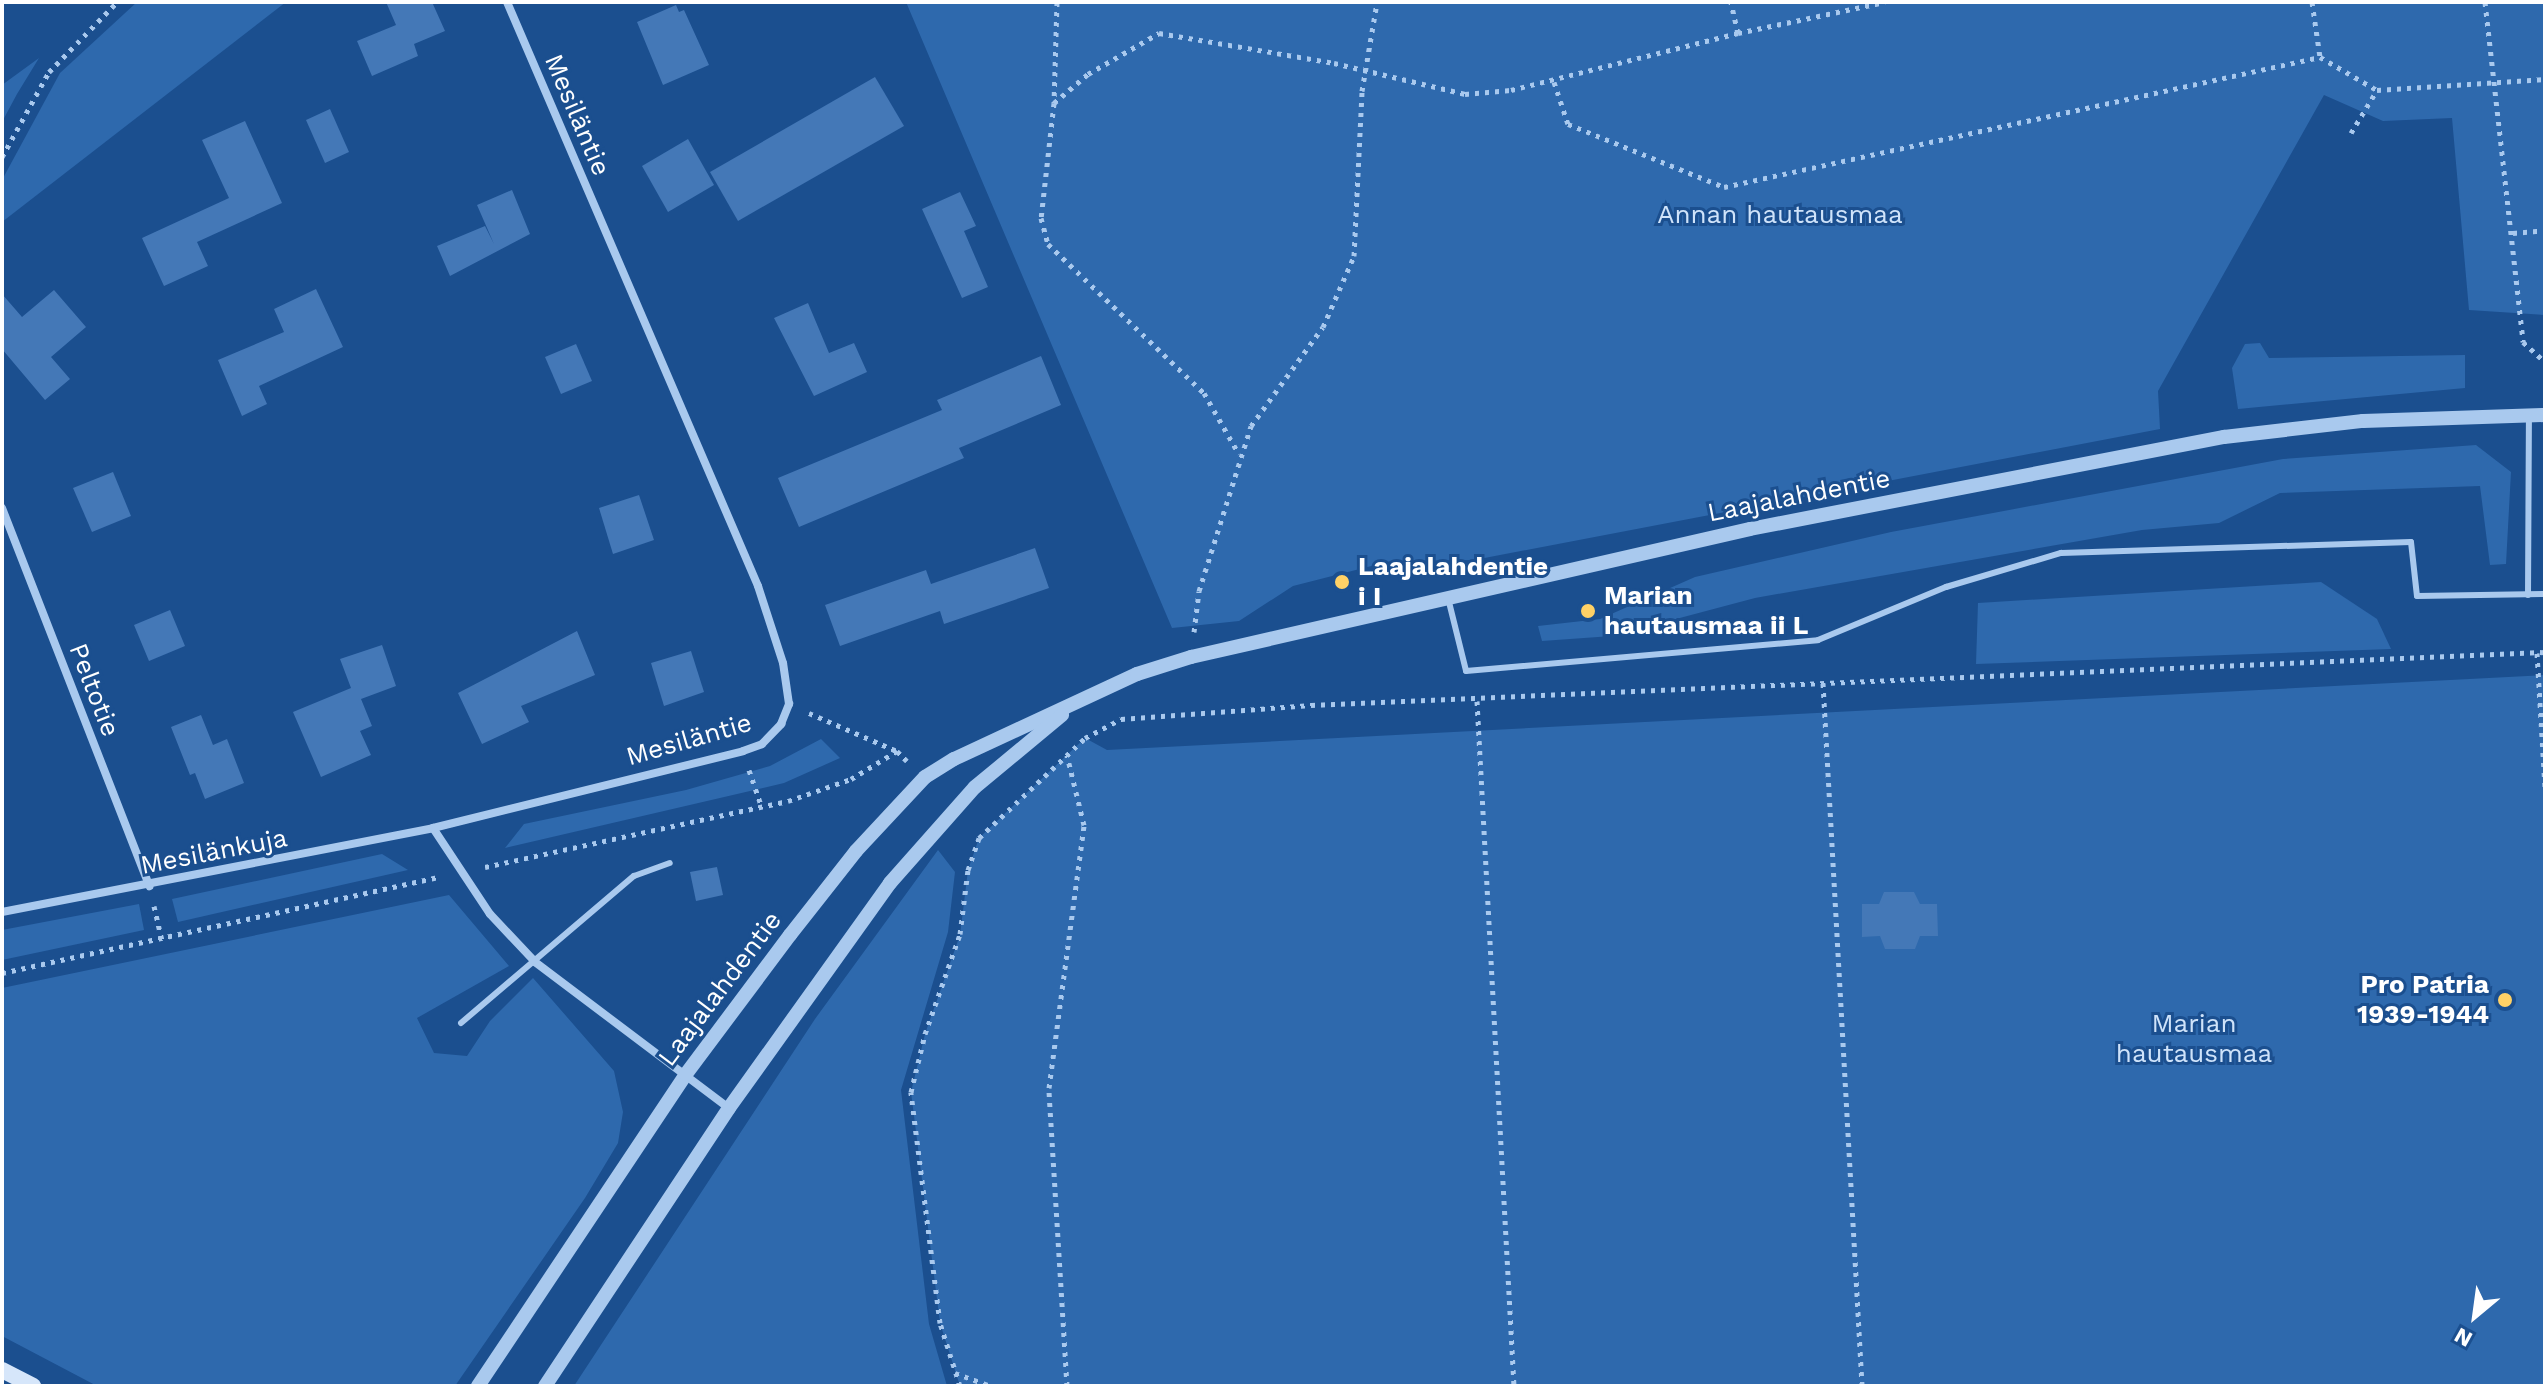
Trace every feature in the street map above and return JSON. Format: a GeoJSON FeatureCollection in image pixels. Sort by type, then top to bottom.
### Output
{"type":"FeatureCollection","features":[{"type":"Feature","properties":{"kind":"main road"},"geometry":{"type":"LineString","coordinates":[[2,1370],[33,1386]]}},
{"type":"Feature","properties":{"kind":"street","name":"Mesiläntie"},"geometry":{"type":"LineString","coordinates":[[433,828],[743,751],[762,744],[781,724],[789,704],[783,663],[758,586],[507,2]]}},
{"type":"Feature","properties":{"kind":"street","name":"Laajalahdentie"},"geometry":{"type":"LineString","coordinates":[[478,1386],[686,1074],[856,851],[925,777],[1077,702],[1191,657],[1750,529],[2224,437],[2363,421],[2545,415]]}},
{"type":"Feature","properties":{"kind":"street","name":"Peltotie"},"geometry":{"type":"LineString","coordinates":[[2,508],[149,886]]}},
{"type":"Feature","properties":{"kind":"street","name":"Laajalahdentie"},"geometry":{"type":"LineString","coordinates":[[545,1386],[729,1108],[890,883],[952,810],[1077,702]]}},
{"type":"Feature","properties":{"kind":"street","name":"Mesilänkuja"},"geometry":{"type":"LineString","coordinates":[[2,912],[149,886],[433,828]]}},
{"type":"Feature","properties":{"kind":"street"},"geometry":{"type":"LineString","coordinates":[[433,828],[490,914],[535,962],[729,1108]]}},
{"type":"Feature","properties":{"kind":"lane"},"geometry":{"type":"LineString","coordinates":[[2528,595],[2529,414]]}},
{"type":"Feature","properties":{"kind":"lane"},"geometry":{"type":"LineString","coordinates":[[1448,598],[1466,671],[1818,640],[1946,587],[2061,553],[2411,542],[2417,596],[2545,594]]}},
{"type":"Feature","properties":{"kind":"lane"},"geometry":{"type":"LineString","coordinates":[[461,1023],[634,876],[670,863]]}},
{"type":"Feature","properties":{"kind":"path"},"geometry":{"type":"LineString","coordinates":[[2,157],[49,72],[117,2]]}},
{"type":"Feature","properties":{"kind":"path"},"geometry":{"type":"LineString","coordinates":[[1057,2],[1054,103],[1041,218],[1048,244],[1195,384],[1239,455]]}},
{"type":"Feature","properties":{"kind":"path"},"geometry":{"type":"LineString","coordinates":[[1191,657],[1199,591],[1239,455],[1258,416],[1323,327],[1354,256],[1364,70],[1377,2]]}},
{"type":"Feature","properties":{"kind":"path"},"geometry":{"type":"LineString","coordinates":[[1731,2],[1738,33]]}},
{"type":"Feature","properties":{"kind":"path"},"geometry":{"type":"LineString","coordinates":[[1054,103],[1088,74],[1159,33],[1364,70],[1465,94],[1554,82],[1738,33],[1885,2]]}},
{"type":"Feature","properties":{"kind":"path"},"geometry":{"type":"LineString","coordinates":[[2312,2],[2320,57]]}},
{"type":"Feature","properties":{"kind":"path"},"geometry":{"type":"LineString","coordinates":[[2485,2],[2523,342],[2545,362]]}},
{"type":"Feature","properties":{"kind":"path"},"geometry":{"type":"LineString","coordinates":[[1554,82],[1568,124],[1724,187],[2320,57],[2377,90],[2545,79]]}},
{"type":"Feature","properties":{"kind":"path"},"geometry":{"type":"LineString","coordinates":[[2351,133],[2377,90]]}},
{"type":"Feature","properties":{"kind":"path"},"geometry":{"type":"LineString","coordinates":[[2513,233],[2545,230]]}},
{"type":"Feature","properties":{"kind":"path"},"geometry":{"type":"LineString","coordinates":[[960,1386],[940,1323],[911,1092],[925,1034],[960,934],[968,870],[979,838],[1067,755],[1121,719],[1311,705],[1477,701],[2545,652]]}},
{"type":"Feature","properties":{"kind":"path"},"geometry":{"type":"LineString","coordinates":[[2537,653],[2545,787]]}},
{"type":"Feature","properties":{"kind":"path"},"geometry":{"type":"LineString","coordinates":[[1823,683],[1862,1386]]}},
{"type":"Feature","properties":{"kind":"path"},"geometry":{"type":"LineString","coordinates":[[1477,701],[1514,1386]]}},
{"type":"Feature","properties":{"kind":"path"},"geometry":{"type":"LineString","coordinates":[[789,704],[897,751]]}},
{"type":"Feature","properties":{"kind":"path"},"geometry":{"type":"LineString","coordinates":[[743,751],[762,807]]}},
{"type":"Feature","properties":{"kind":"path"},"geometry":{"type":"LineString","coordinates":[[1067,755],[1084,825],[1049,1088],[1067,1386]]}},
{"type":"Feature","properties":{"kind":"path"},"geometry":{"type":"LineString","coordinates":[[149,886],[162,940]]}},
{"type":"Feature","properties":{"kind":"path"},"geometry":{"type":"LineString","coordinates":[[955,1373],[990,1386]]}},
{"type":"Feature","properties":{"kind":"green space"},"geometry":{"type":"Polygon","coordinates":[[[137,2],[286,2],[2,222],[2,180],[60,73],[137,2]]]}},
{"type":"Feature","properties":{"kind":"green space","name":"Annan hautausmaa"},"geometry":{"type":"Polygon","coordinates":[[[906,2],[2545,2],[2545,315],[2469,310],[2452,118],[2383,121],[2324,95],[2158,391],[2160,429],[1474,560],[1391,561],[1293,586],[1239,621],[1172,628],[906,2]]]}},
{"type":"Feature","properties":{"kind":"green space"},"geometry":{"type":"Polygon","coordinates":[[[39,58],[17,94],[2,122],[2,85],[39,58]]]}},
{"type":"Feature","properties":{"kind":"green space"},"geometry":{"type":"Polygon","coordinates":[[[2260,343],[2269,358],[2465,355],[2465,388],[2238,409],[2232,368],[2245,344],[2260,343]]]}},
{"type":"Feature","properties":{"kind":"green space"},"geometry":{"type":"Polygon","coordinates":[[[2476,445],[2511,472],[2506,564],[2490,565],[2480,486],[2280,493],[2219,523],[2142,530],[1755,598],[1612,636],[1542,641],[1538,626],[1600,619],[1695,577],[1891,532],[2283,459],[2476,445]]]}},
{"type":"Feature","properties":{"kind":"green space"},"geometry":{"type":"Polygon","coordinates":[[[2321,582],[2377,619],[2391,649],[1976,664],[1978,603],[2321,582]]]}},
{"type":"Feature","properties":{"kind":"green space","name":"Marian hautausmaa"},"geometry":{"type":"Polygon","coordinates":[[[2545,675],[2545,1386],[960,1386],[940,1323],[911,1092],[925,1034],[960,935],[968,870],[979,838],[1085,738],[1107,750],[2545,675]]]}},
{"type":"Feature","properties":{"kind":"green space"},"geometry":{"type":"Polygon","coordinates":[[[821,739],[840,758],[784,783],[505,848],[524,824],[686,790],[770,766],[821,739]]]}},
{"type":"Feature","properties":{"kind":"green space"},"geometry":{"type":"Polygon","coordinates":[[[938,850],[955,872],[948,932],[901,1090],[929,1324],[947,1386],[574,1386],[815,1019],[938,850]]]}},
{"type":"Feature","properties":{"kind":"green space"},"geometry":{"type":"Polygon","coordinates":[[[382,854],[408,870],[178,922],[172,899],[382,854]]]}},
{"type":"Feature","properties":{"kind":"green space"},"geometry":{"type":"Polygon","coordinates":[[[449,895],[509,966],[417,1018],[434,1053],[467,1056],[490,1021],[533,978],[614,1071],[623,1112],[618,1143],[585,1198],[455,1386],[97,1386],[2,1336],[2,988],[449,895]]]}},
{"type":"Feature","properties":{"kind":"green space"},"geometry":{"type":"Polygon","coordinates":[[[139,904],[144,930],[2,960],[2,930],[139,904]]]}},
{"type":"Feature","properties":{"kind":"building"},"geometry":{"type":"Polygon","coordinates":[[[386,2],[432,2],[445,31],[414,44],[418,56],[372,76],[357,41],[396,25],[386,2]]]}},
{"type":"Feature","properties":{"kind":"building"},"geometry":{"type":"Polygon","coordinates":[[[676,5],[679,12],[684,10],[709,65],[663,85],[637,22],[676,5]]]}},
{"type":"Feature","properties":{"kind":"building"},"geometry":{"type":"Polygon","coordinates":[[[875,77],[904,126],[738,221],[710,172],[875,77]]]}},
{"type":"Feature","properties":{"kind":"building"},"geometry":{"type":"Polygon","coordinates":[[[330,109],[349,152],[325,163],[306,120],[330,109]]]}},
{"type":"Feature","properties":{"kind":"building"},"geometry":{"type":"Polygon","coordinates":[[[245,121],[282,203],[197,242],[208,266],[164,286],[142,238],[229,198],[202,140],[245,121]]]}},
{"type":"Feature","properties":{"kind":"building"},"geometry":{"type":"Polygon","coordinates":[[[688,139],[714,185],[668,212],[642,166],[688,139]]]}},
{"type":"Feature","properties":{"kind":"building"},"geometry":{"type":"Polygon","coordinates":[[[512,190],[530,234],[450,276],[437,246],[485,226],[494,244],[477,205],[512,190]]]}},
{"type":"Feature","properties":{"kind":"building"},"geometry":{"type":"Polygon","coordinates":[[[960,192],[976,226],[964,231],[988,287],[962,298],[922,209],[960,192]]]}},
{"type":"Feature","properties":{"kind":"building"},"geometry":{"type":"Polygon","coordinates":[[[316,289],[343,347],[259,386],[267,404],[242,416],[218,360],[284,332],[274,309],[316,289]]]}},
{"type":"Feature","properties":{"kind":"building"},"geometry":{"type":"Polygon","coordinates":[[[54,290],[86,327],[51,357],[70,379],[45,400],[2,349],[2,294],[22,317],[54,290]]]}},
{"type":"Feature","properties":{"kind":"building"},"geometry":{"type":"Polygon","coordinates":[[[808,303],[829,353],[854,343],[867,372],[814,396],[774,318],[808,303]]]}},
{"type":"Feature","properties":{"kind":"building"},"geometry":{"type":"Polygon","coordinates":[[[576,344],[592,381],[561,394],[545,357],[576,344]]]}},
{"type":"Feature","properties":{"kind":"building"},"geometry":{"type":"Polygon","coordinates":[[[1041,356],[1061,405],[959,448],[964,458],[799,527],[778,478],[942,410],[937,400],[1041,356]]]}},
{"type":"Feature","properties":{"kind":"building"},"geometry":{"type":"Polygon","coordinates":[[[113,472],[131,516],[92,532],[73,488],[113,472]]]}},
{"type":"Feature","properties":{"kind":"building"},"geometry":{"type":"Polygon","coordinates":[[[639,495],[654,540],[613,554],[599,508],[639,495]]]}},
{"type":"Feature","properties":{"kind":"building"},"geometry":{"type":"Polygon","coordinates":[[[1035,548],[1049,588],[944,624],[940,611],[840,646],[825,605],[926,570],[931,584],[1035,548]]]}},
{"type":"Feature","properties":{"kind":"building"},"geometry":{"type":"Polygon","coordinates":[[[170,610],[185,646],[149,661],[134,625],[170,610]]]}},
{"type":"Feature","properties":{"kind":"building"},"geometry":{"type":"Polygon","coordinates":[[[577,631],[595,675],[521,706],[529,722],[482,744],[458,693],[577,631]]]}},
{"type":"Feature","properties":{"kind":"building"},"geometry":{"type":"Polygon","coordinates":[[[382,645],[396,686],[361,699],[372,726],[360,731],[371,755],[321,777],[293,712],[351,688],[340,659],[382,645]]]}},
{"type":"Feature","properties":{"kind":"building"},"geometry":{"type":"Polygon","coordinates":[[[691,651],[704,692],[664,706],[651,663],[691,651]]]}},
{"type":"Feature","properties":{"kind":"building"},"geometry":{"type":"Polygon","coordinates":[[[201,715],[213,745],[227,739],[244,783],[205,799],[195,773],[190,775],[171,727],[201,715]]]}},
{"type":"Feature","properties":{"kind":"building"},"geometry":{"type":"Polygon","coordinates":[[[717,867],[723,895],[696,901],[690,872],[717,867]]]}},
{"type":"Feature","properties":{"kind":"building"},"geometry":{"type":"Polygon","coordinates":[[[1884,892],[1914,892],[1920,904],[1937,904],[1938,936],[1920,936],[1915,949],[1885,949],[1880,936],[1862,937],[1862,904],[1879,904],[1884,892]]]}},
{"type":"Feature","properties":{"kind":"place","name":"Laajalahdentie i I"},"geometry":{"type":"Point","coordinates":[1342,582]}},
{"type":"Feature","properties":{"kind":"place","name":"Marian hautausmaa ii L"},"geometry":{"type":"Point","coordinates":[1588,611]}},
{"type":"Feature","properties":{"kind":"place","name":"Pro Patria 1939-1944"},"geometry":{"type":"Point","coordinates":[2505,1000]}}]}
